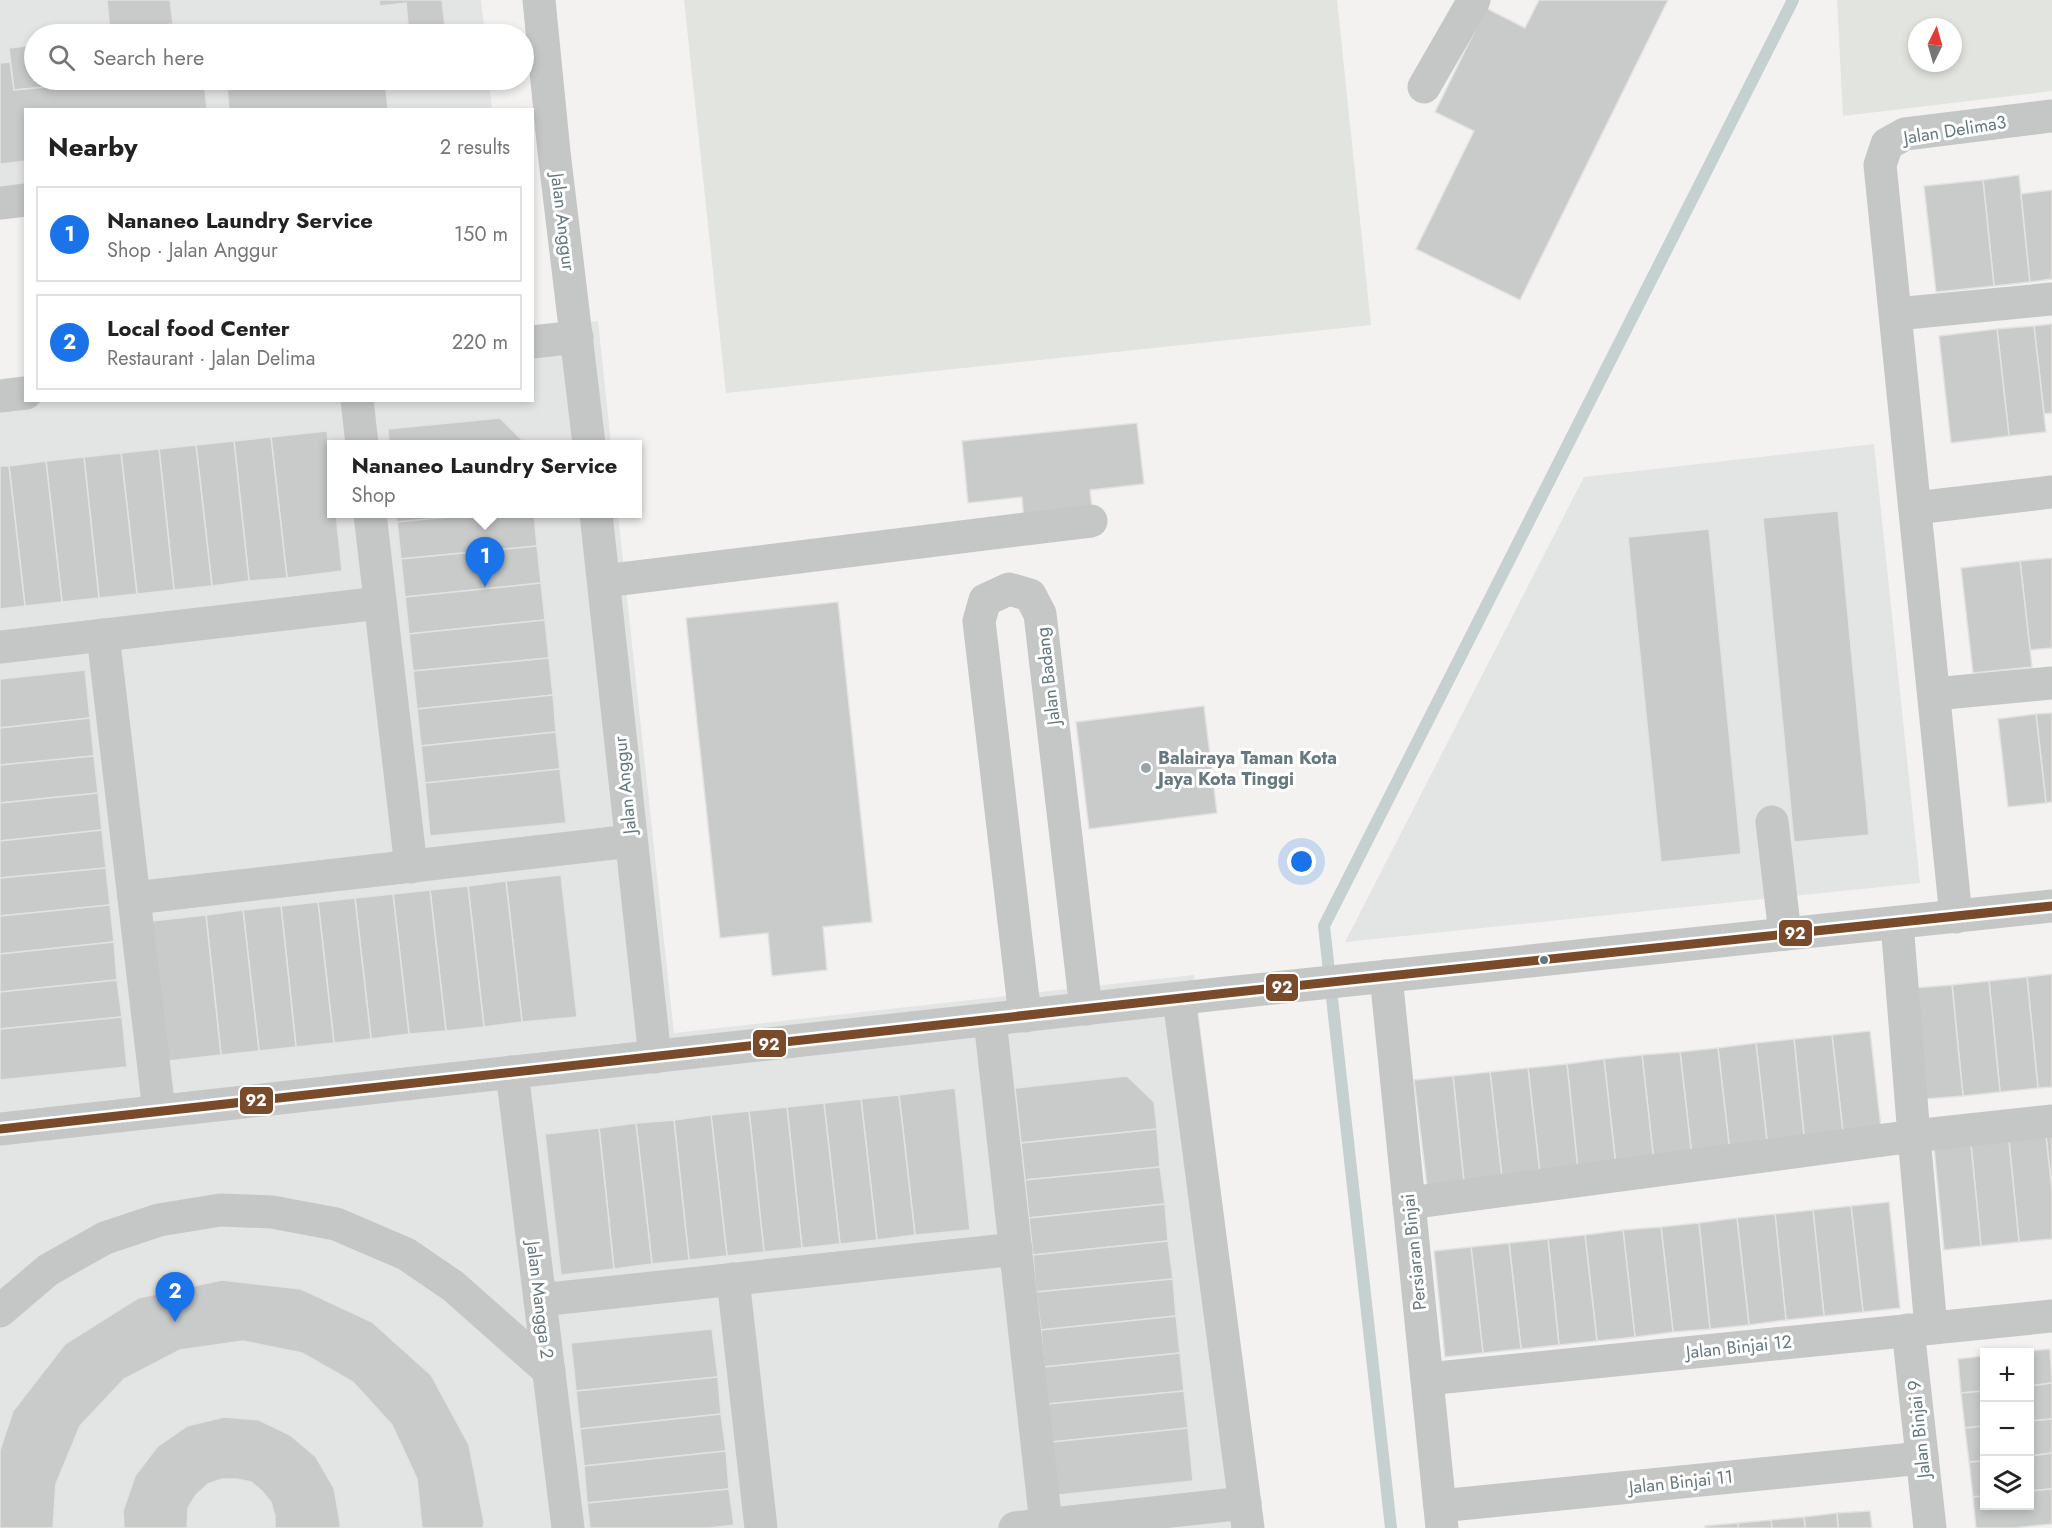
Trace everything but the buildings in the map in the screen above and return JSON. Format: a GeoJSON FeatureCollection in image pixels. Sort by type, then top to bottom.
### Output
{"type":"FeatureCollection","features":[{"type":"Feature","properties":{"kind":"street","name":"Jalan Anggur"},"geometry":{"type":"LineString","coordinates":[[539,0],[543,153],[577,337],[589,440]]}},
{"type":"Feature","properties":{"kind":"street"},"geometry":{"type":"LineString","coordinates":[[1424,87],[1474,0]]}},
{"type":"Feature","properties":{"kind":"street","name":"Jalan Delima3"},"geometry":{"type":"LineString","coordinates":[[1956,917],[1880,165],[1887,144],[1905,134],[2052,116]]}},
{"type":"Feature","properties":{"kind":"street"},"geometry":{"type":"LineString","coordinates":[[0,202],[24,200]]}},
{"type":"Feature","properties":{"kind":"street"},"geometry":{"type":"LineString","coordinates":[[1896,314],[2052,299]]}},
{"type":"Feature","properties":{"kind":"street"},"geometry":{"type":"LineString","coordinates":[[534,342],[577,337]]}},
{"type":"Feature","properties":{"kind":"street"},"geometry":{"type":"LineString","coordinates":[[0,396],[24,393]]}},
{"type":"Feature","properties":{"kind":"street"},"geometry":{"type":"LineString","coordinates":[[357,402],[362,440]]}},
{"type":"Feature","properties":{"kind":"street"},"geometry":{"type":"LineString","coordinates":[[1915,508],[2052,492]]}},
{"type":"Feature","properties":{"kind":"street"},"geometry":{"type":"LineString","coordinates":[[371,518],[411,867]]}},
{"type":"Feature","properties":{"kind":"street","name":"Jalan Anggur"},"geometry":{"type":"LineString","coordinates":[[597,518],[656,1057]]}},
{"type":"Feature","properties":{"kind":"street"},"geometry":{"type":"LineString","coordinates":[[604,581],[1091,521]]}},
{"type":"Feature","properties":{"kind":"street","name":"Jalan Badang"},"geometry":{"type":"LineString","coordinates":[[1025,1016],[979,621],[985,600],[1009,590],[1030,595],[1040,614],[1086,1009]]}},
{"type":"Feature","properties":{"kind":"street"},"geometry":{"type":"LineString","coordinates":[[0,647],[381,603]]}},
{"type":"Feature","properties":{"kind":"street"},"geometry":{"type":"LineString","coordinates":[[104,635],[159,1111]]}},
{"type":"Feature","properties":{"kind":"street"},"geometry":{"type":"LineString","coordinates":[[1934,694],[2052,683]]}},
{"type":"Feature","properties":{"kind":"street"},"geometry":{"type":"LineString","coordinates":[[1772,822],[1785,934]]}},
{"type":"Feature","properties":{"kind":"street"},"geometry":{"type":"LineString","coordinates":[[134,898],[631,842]]}},
{"type":"Feature","properties":{"kind":"street"},"geometry":{"type":"LineString","coordinates":[[0,1129],[1227,993],[2052,906]]}},
{"type":"Feature","properties":{"kind":"street","name":"Jalan Binjai 9"},"geometry":{"type":"LineString","coordinates":[[1897,923],[1914,1136],[1922,1458],[1930,1528]]}},
{"type":"Feature","properties":{"kind":"street","name":"Persiaran Binjai"},"geometry":{"type":"LineString","coordinates":[[1377,977],[1409,1203],[1441,1517]]}},
{"type":"Feature","properties":{"kind":"street"},"geometry":{"type":"LineString","coordinates":[[1015,1528],[1046,1524],[1247,1516],[1179,999]]}},
{"type":"Feature","properties":{"kind":"street"},"geometry":{"type":"LineString","coordinates":[[990,1020],[1046,1524]]}},
{"type":"Feature","properties":{"kind":"street","name":"Jalan Mangga 2"},"geometry":{"type":"LineString","coordinates":[[512,1072],[567,1528]]}},
{"type":"Feature","properties":{"kind":"street"},"geometry":{"type":"LineString","coordinates":[[1409,1203],[1914,1136],[2052,1121]]}},
{"type":"Feature","properties":{"kind":"street"},"geometry":{"type":"LineString","coordinates":[[0,1311],[48,1270],[105,1238],[159,1220],[209,1212],[272,1212],[336,1224],[406,1254],[453,1286],[549,1371]]}},
{"type":"Feature","properties":{"kind":"street"},"geometry":{"type":"LineString","coordinates":[[540,1300],[1016,1249]]}},
{"type":"Feature","properties":{"kind":"street"},"geometry":{"type":"LineString","coordinates":[[733,1279],[761,1528]]}},
{"type":"Feature","properties":{"kind":"street","name":"Jalan Binjai 12"},"geometry":{"type":"LineString","coordinates":[[1427,1378],[2052,1316]]}},
{"type":"Feature","properties":{"kind":"street","name":"Jalan Binjai 11"},"geometry":{"type":"LineString","coordinates":[[1441,1517],[1922,1458]]}},
{"type":"Feature","properties":{"kind":"shaded area"},"geometry":{"type":"Polygon","coordinates":[[[0,0],[481,0],[484,24],[24,24],[24,90],[490,90],[492,108],[24,108],[24,184],[0,187],[0,0]]]}},
{"type":"Feature","properties":{"kind":"shaded area"},"geometry":{"type":"Polygon","coordinates":[[[684,0],[1337,0],[1371,325],[726,393],[684,0]]]}},
{"type":"Feature","properties":{"kind":"shaded area"},"geometry":{"type":"Polygon","coordinates":[[[1837,0],[2052,0],[2052,91],[1843,116],[1837,0]]]}},
{"type":"Feature","properties":{"kind":"shaded area"},"geometry":{"type":"Polygon","coordinates":[[[598,321],[611,440],[327,440],[327,518],[618,518],[674,1033],[1194,975],[1262,1528],[0,1528],[0,379],[24,376],[24,402],[534,402],[534,327],[598,321]]]}},
{"type":"Feature","properties":{"kind":"shaded area"},"geometry":{"type":"Polygon","coordinates":[[[1874,444],[1920,883],[1345,942],[1584,477],[1874,444]]]}},
{"type":"Feature","properties":{"kind":"waterway"},"geometry":{"type":"LineString","coordinates":[[1391,1528],[1324,926],[1793,0]]}},
{"type":"Feature","properties":{"kind":"transit line","name":"92"},"geometry":{"type":"LineString","coordinates":[[0,1129],[1227,993],[2052,906]]}},
{"type":"Feature","properties":{"kind":"place","name":"Nananeo Laundry Service"},"geometry":{"type":"Point","coordinates":[485,587]}},
{"type":"Feature","properties":{"kind":"place","name":"Balairaya Taman Kota Jaya Kota Tinggi"},"geometry":{"type":"Point","coordinates":[1146,768]}},
{"type":"Feature","properties":{"kind":"place","name":"Local food Center"},"geometry":{"type":"Point","coordinates":[175,1322]}}]}
